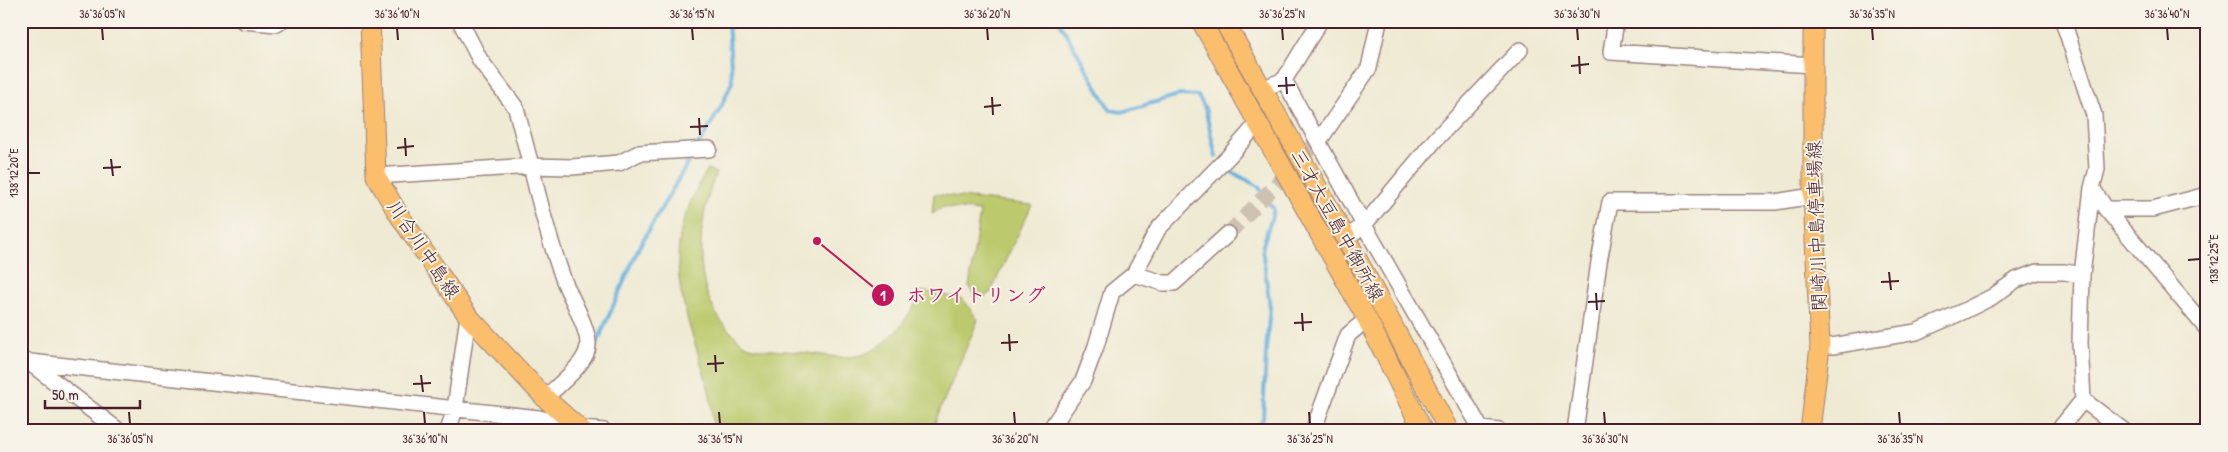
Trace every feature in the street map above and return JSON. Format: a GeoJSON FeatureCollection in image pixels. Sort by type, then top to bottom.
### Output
{"type":"FeatureCollection","features":[{"type":"Feature","properties":{"kind":"main road","name":"川合川中島線"},"geometry":{"type":"LineString","coordinates":[[370,21],[376,176],[399,215],[468,316],[545,398],[582,430]]}},
{"type":"Feature","properties":{"kind":"main road","name":"三才大豆島中御所線"},"geometry":{"type":"LineString","coordinates":[[1201,21],[1367,319],[1423,431]]}},
{"type":"Feature","properties":{"kind":"main road","name":"三才大豆島中御所線"},"geometry":{"type":"LineString","coordinates":[[1224,21],[1346,238],[1449,431]]}},
{"type":"Feature","properties":{"kind":"main road","name":"関崎川中島停車場線"},"geometry":{"type":"LineString","coordinates":[[1810,431],[1820,346],[1813,196],[1813,21]]}},
{"type":"Feature","properties":{"kind":"street"},"geometry":{"type":"LineString","coordinates":[[243,21],[276,24],[280,21]]}},
{"type":"Feature","properties":{"kind":"street"},"geometry":{"type":"LineString","coordinates":[[460,21],[480,60],[516,108],[545,222],[565,282],[575,301],[588,345],[583,361],[545,398]]}},
{"type":"Feature","properties":{"kind":"street"},"geometry":{"type":"LineString","coordinates":[[1262,89],[1284,80],[1320,21]]}},
{"type":"Feature","properties":{"kind":"street"},"geometry":{"type":"LineString","coordinates":[[1321,138],[1369,68],[1379,21]]}},
{"type":"Feature","properties":{"kind":"street"},"geometry":{"type":"LineString","coordinates":[[1616,21],[1611,52],[1813,65]]}},
{"type":"Feature","properties":{"kind":"street"},"geometry":{"type":"LineString","coordinates":[[2058,431],[2083,400],[2080,344],[2082,275],[2092,188],[2097,169],[2094,115],[2063,21]]}},
{"type":"Feature","properties":{"kind":"street"},"geometry":{"type":"LineString","coordinates":[[1346,238],[1364,225],[1435,140],[1520,50]]}},
{"type":"Feature","properties":{"kind":"street"},"geometry":{"type":"LineString","coordinates":[[1284,80],[1480,429],[1499,431]]}},
{"type":"Feature","properties":{"kind":"street"},"geometry":{"type":"LineString","coordinates":[[1049,431],[1083,381],[1096,346],[1112,292],[1134,274],[1158,229],[1229,156],[1258,123]]}},
{"type":"Feature","properties":{"kind":"street"},"geometry":{"type":"LineString","coordinates":[[376,176],[531,166],[572,167],[619,163],[639,153],[702,149]]}},
{"type":"Feature","properties":{"kind":"street"},"geometry":{"type":"LineString","coordinates":[[2092,188],[2106,209],[2207,330]]}},
{"type":"Feature","properties":{"kind":"street"},"geometry":{"type":"LineString","coordinates":[[2106,209],[2153,209],[2207,195]]}},
{"type":"Feature","properties":{"kind":"street"},"geometry":{"type":"LineString","coordinates":[[1575,431],[1599,262],[1610,202],[1775,202],[1813,196]]}},
{"type":"Feature","properties":{"kind":"street"},"geometry":{"type":"LineString","coordinates":[[1134,274],[1163,283],[1174,283],[1228,234]]}},
{"type":"Feature","properties":{"kind":"street"},"geometry":{"type":"LineString","coordinates":[[1820,346],[1832,346],[1916,332],[1962,312],[1992,296],[2016,280],[2037,272],[2065,272],[2082,275]]}},
{"type":"Feature","properties":{"kind":"street"},"geometry":{"type":"LineString","coordinates":[[448,431],[455,409],[468,316]]}},
{"type":"Feature","properties":{"kind":"street"},"geometry":{"type":"LineString","coordinates":[[1313,431],[1348,335],[1367,319]]}},
{"type":"Feature","properties":{"kind":"street"},"geometry":{"type":"LineString","coordinates":[[25,362],[455,409],[538,424],[604,431]]}},
{"type":"Feature","properties":{"kind":"street"},"geometry":{"type":"LineString","coordinates":[[25,362],[119,431]]}},
{"type":"Feature","properties":{"kind":"street"},"geometry":{"type":"LineString","coordinates":[[2083,400],[2124,431]]}},
{"type":"Feature","properties":{"kind":"green space"},"geometry":{"type":"Polygon","coordinates":[[[708,169],[716,173],[709,192],[701,235],[703,278],[709,299],[719,318],[743,344],[764,349],[835,357],[857,356],[868,353],[888,340],[911,311],[922,291],[963,299],[978,320],[936,419],[934,431],[730,431],[713,429],[710,395],[683,301],[678,263],[683,223],[694,195],[708,169]]]}},
{"type":"Feature","properties":{"kind":"green space"},"geometry":{"type":"Polygon","coordinates":[[[934,194],[1032,205],[990,293],[984,297],[976,296],[969,287],[980,211],[943,207],[932,214],[934,194]]]}},
{"type":"Feature","properties":{"kind":"waterway"},"geometry":{"type":"LineString","coordinates":[[698,146],[721,107],[732,82],[728,21]]}},
{"type":"Feature","properties":{"kind":"waterway"},"geometry":{"type":"LineString","coordinates":[[1059,21],[1110,110],[1122,112],[1179,95],[1198,96],[1205,108],[1216,157]]}},
{"type":"Feature","properties":{"kind":"waterway"},"geometry":{"type":"LineString","coordinates":[[593,352],[639,247],[693,154]]}},
{"type":"Feature","properties":{"kind":"waterway"},"geometry":{"type":"LineString","coordinates":[[1224,168],[1258,186],[1274,210],[1262,248],[1270,307],[1263,419],[1255,431]]}},
{"type":"Feature","properties":{"kind":"tunnel"},"geometry":{"type":"LineString","coordinates":[[1228,234],[1321,138]]}},
{"type":"Feature","properties":{"kind":"place","name":"ホワイトリング"},"geometry":{"type":"Point","coordinates":[817,241]}}]}
